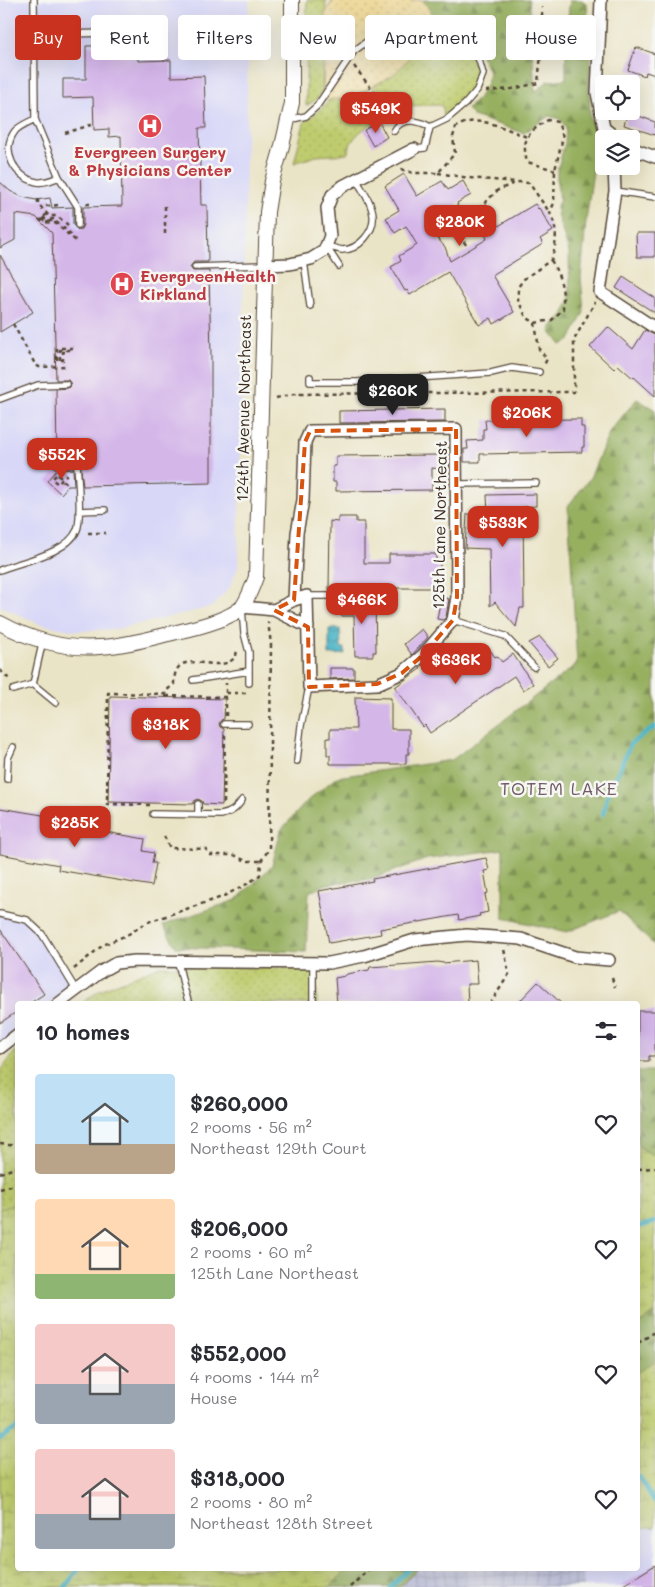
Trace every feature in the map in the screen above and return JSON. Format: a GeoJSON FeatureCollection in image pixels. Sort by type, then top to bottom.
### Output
{"type":"FeatureCollection","features":[{"type":"Feature","properties":{"kind":"street","name":"124th Avenue Northeast"},"geometry":{"type":"LineString","coordinates":[[242,607],[256,577],[267,212],[272,181],[282,150],[292,104],[292,0]]}},
{"type":"Feature","properties":{"kind":"street"},"geometry":{"type":"LineString","coordinates":[[600,75],[601,0]]}},
{"type":"Feature","properties":{"kind":"street"},"geometry":{"type":"LineString","coordinates":[[264,265],[290,264],[304,261],[324,251],[330,236],[327,208],[332,196],[343,186],[414,149]]}},
{"type":"Feature","properties":{"kind":"street"},"geometry":{"type":"LineString","coordinates":[[640,151],[655,157]]}},
{"type":"Feature","properties":{"kind":"street"},"geometry":{"type":"LineString","coordinates":[[614,175],[615,191],[600,292],[655,328]]}},
{"type":"Feature","properties":{"kind":"street","name":"125th Lane Northeast"},"geometry":{"type":"LineString","coordinates":[[294,600],[296,542],[303,500],[306,442],[310,431],[456,429],[457,597],[453,620]]}},
{"type":"Feature","properties":{"kind":"street"},"geometry":{"type":"LineString","coordinates":[[274,610],[307,596],[309,687],[377,684],[402,673],[423,655],[453,620]]}},
{"type":"Feature","properties":{"kind":"street"},"geometry":{"type":"LineString","coordinates":[[0,623],[43,640],[79,647],[97,648],[125,644],[205,625],[242,607],[274,610],[308,627]]}},
{"type":"Feature","properties":{"kind":"street"},"geometry":{"type":"LineString","coordinates":[[62,1001],[116,962],[329,963],[364,956],[415,940],[467,935],[521,939],[574,957],[608,960]]}},
{"type":"Feature","properties":{"kind":"street"},"geometry":{"type":"LineString","coordinates":[[0,1048],[15,1036]]}},
{"type":"Feature","properties":{"kind":"lane"},"geometry":{"type":"LineString","coordinates":[[34,0],[34,15]]}},
{"type":"Feature","properties":{"kind":"lane"},"geometry":{"type":"LineString","coordinates":[[355,50],[376,34],[441,31],[470,45],[480,60],[483,74],[475,93],[448,119],[430,128],[425,148],[414,149]]}},
{"type":"Feature","properties":{"kind":"lane"},"geometry":{"type":"LineString","coordinates":[[34,60],[35,119],[59,177],[78,207],[78,224]]}},
{"type":"Feature","properties":{"kind":"lane"},"geometry":{"type":"LineString","coordinates":[[288,120],[306,116],[317,106],[348,60]]}},
{"type":"Feature","properties":{"kind":"lane"},"geometry":{"type":"LineString","coordinates":[[35,119],[16,130],[10,140],[8,150],[10,160],[16,171],[26,179],[38,182],[49,181],[59,177]]}},
{"type":"Feature","properties":{"kind":"lane"},"geometry":{"type":"LineString","coordinates":[[394,131],[397,125],[412,121],[423,123],[430,128]]}},
{"type":"Feature","properties":{"kind":"lane"},"geometry":{"type":"LineString","coordinates":[[326,246],[343,250],[355,246],[370,232],[374,223],[374,213],[356,179]]}},
{"type":"Feature","properties":{"kind":"lane"},"geometry":{"type":"LineString","coordinates":[[615,191],[655,197]]}},
{"type":"Feature","properties":{"kind":"lane"},"geometry":{"type":"LineString","coordinates":[[326,246],[339,266]]}},
{"type":"Feature","properties":{"kind":"lane"},"geometry":{"type":"LineString","coordinates":[[304,261],[310,306]]}},
{"type":"Feature","properties":{"kind":"lane"},"geometry":{"type":"LineString","coordinates":[[195,267],[264,265]]}},
{"type":"Feature","properties":{"kind":"lane"},"geometry":{"type":"LineString","coordinates":[[310,377],[310,382],[491,373],[512,368],[539,372]]}},
{"type":"Feature","properties":{"kind":"lane"},"geometry":{"type":"LineString","coordinates":[[0,399],[38,385],[66,384]]}},
{"type":"Feature","properties":{"kind":"lane"},"geometry":{"type":"LineString","coordinates":[[0,570],[58,550],[70,541],[78,529],[76,456]]}},
{"type":"Feature","properties":{"kind":"lane"},"geometry":{"type":"LineString","coordinates":[[57,465],[77,464]]}},
{"type":"Feature","properties":{"kind":"lane"},"geometry":{"type":"LineString","coordinates":[[456,484],[536,483]]}},
{"type":"Feature","properties":{"kind":"lane"},"geometry":{"type":"LineString","coordinates":[[79,511],[105,510]]}},
{"type":"Feature","properties":{"kind":"lane"},"geometry":{"type":"LineString","coordinates":[[307,596],[373,596]]}},
{"type":"Feature","properties":{"kind":"lane"},"geometry":{"type":"LineString","coordinates":[[242,607],[244,633],[249,652],[249,683]]}},
{"type":"Feature","properties":{"kind":"lane"},"geometry":{"type":"LineString","coordinates":[[453,620],[505,636],[534,668]]}},
{"type":"Feature","properties":{"kind":"lane"},"geometry":{"type":"LineString","coordinates":[[33,684],[43,640]]}},
{"type":"Feature","properties":{"kind":"lane"},"geometry":{"type":"LineString","coordinates":[[193,680],[249,671]]}},
{"type":"Feature","properties":{"kind":"lane"},"geometry":{"type":"LineString","coordinates":[[13,690],[33,684]]}},
{"type":"Feature","properties":{"kind":"lane"},"geometry":{"type":"LineString","coordinates":[[33,684],[56,703]]}},
{"type":"Feature","properties":{"kind":"lane"},"geometry":{"type":"LineString","coordinates":[[297,761],[301,726],[309,687]]}},
{"type":"Feature","properties":{"kind":"lane"},"geometry":{"type":"LineString","coordinates":[[225,724],[248,724]]}},
{"type":"Feature","properties":{"kind":"lane"},"geometry":{"type":"LineString","coordinates":[[7,779],[8,758],[13,747]]}},
{"type":"Feature","properties":{"kind":"lane"},"geometry":{"type":"LineString","coordinates":[[153,814],[221,815],[229,813],[236,808],[242,800]]}},
{"type":"Feature","properties":{"kind":"lane"},"geometry":{"type":"LineString","coordinates":[[198,805],[198,815]]}},
{"type":"Feature","properties":{"kind":"lane"},"geometry":{"type":"LineString","coordinates":[[0,914],[27,920],[42,934],[76,990]]}},
{"type":"Feature","properties":{"kind":"lane"},"geometry":{"type":"LineString","coordinates":[[178,962],[188,1001]]}},
{"type":"Feature","properties":{"kind":"lane"},"geometry":{"type":"LineString","coordinates":[[312,962],[313,1001]]}},
{"type":"Feature","properties":{"kind":"path"},"geometry":{"type":"LineString","coordinates":[[475,93],[512,89],[538,83],[542,44],[542,7]]}},
{"type":"Feature","properties":{"kind":"path"},"geometry":{"type":"LineString","coordinates":[[350,60],[377,96],[394,131]]}},
{"type":"Feature","properties":{"kind":"path"},"geometry":{"type":"LineString","coordinates":[[550,213],[554,204],[555,170],[563,137],[558,122],[548,120],[535,128],[527,137],[524,150],[528,162],[555,170]]}},
{"type":"Feature","properties":{"kind":"path"},"geometry":{"type":"LineString","coordinates":[[438,173],[455,153],[453,137],[456,127],[465,122],[482,121],[527,137]]}},
{"type":"Feature","properties":{"kind":"path"},"geometry":{"type":"LineString","coordinates":[[65,133],[94,124]]}},
{"type":"Feature","properties":{"kind":"path"},"geometry":{"type":"LineString","coordinates":[[385,163],[413,173],[438,173],[469,178],[529,183],[550,213],[554,221],[557,238],[551,260],[524,279],[518,288],[518,300],[526,317],[536,323],[552,320],[563,309],[564,292],[559,274],[551,260]]}},
{"type":"Feature","properties":{"kind":"path"},"geometry":{"type":"LineString","coordinates":[[466,245],[457,229],[498,190],[517,182]]}},
{"type":"Feature","properties":{"kind":"path"},"geometry":{"type":"LineString","coordinates":[[38,199],[44,221],[55,221],[72,235]]}},
{"type":"Feature","properties":{"kind":"path"},"geometry":{"type":"LineString","coordinates":[[85,204],[94,204]]}},
{"type":"Feature","properties":{"kind":"path"},"geometry":{"type":"LineString","coordinates":[[46,206],[59,205]]}},
{"type":"Feature","properties":{"kind":"path"},"geometry":{"type":"LineString","coordinates":[[165,206],[165,234]]}},
{"type":"Feature","properties":{"kind":"path"},"geometry":{"type":"LineString","coordinates":[[44,216],[45,219],[55,219],[68,228],[56,216],[44,216],[40,220],[42,222],[55,223],[76,241]]}},
{"type":"Feature","properties":{"kind":"path"},"geometry":{"type":"LineString","coordinates":[[536,323],[539,349],[547,359],[539,372]]}},
{"type":"Feature","properties":{"kind":"path"},"geometry":{"type":"LineString","coordinates":[[13,324],[39,367],[65,366]]}},
{"type":"Feature","properties":{"kind":"path"},"geometry":{"type":"LineString","coordinates":[[60,360],[57,360],[56,348],[71,350]]}},
{"type":"Feature","properties":{"kind":"path"},"geometry":{"type":"LineString","coordinates":[[60,360],[60,350],[71,350]]}},
{"type":"Feature","properties":{"kind":"path"},"geometry":{"type":"LineString","coordinates":[[60,360],[63,360],[63,352],[71,350]]}},
{"type":"Feature","properties":{"kind":"path"},"geometry":{"type":"LineString","coordinates":[[261,401],[294,394]]}},
{"type":"Feature","properties":{"kind":"path"},"geometry":{"type":"LineString","coordinates":[[46,448],[68,445]]}},
{"type":"Feature","properties":{"kind":"path"},"geometry":{"type":"LineString","coordinates":[[56,474],[69,486]]}},
{"type":"Feature","properties":{"kind":"path"},"geometry":{"type":"LineString","coordinates":[[52,479],[58,484]]}},
{"type":"Feature","properties":{"kind":"path"},"geometry":{"type":"LineString","coordinates":[[88,533],[106,533]]}},
{"type":"Feature","properties":{"kind":"path"},"geometry":{"type":"LineString","coordinates":[[67,975],[103,945],[127,935],[148,922],[222,897],[260,875],[261,861],[269,848],[270,644],[268,622]]}},
{"type":"Feature","properties":{"kind":"path"},"geometry":{"type":"LineString","coordinates":[[166,696],[166,691],[175,684],[176,672],[184,663],[216,664],[230,662],[236,656],[237,648]]}},
{"type":"Feature","properties":{"kind":"path"},"geometry":{"type":"LineString","coordinates":[[0,670],[11,680]]}},
{"type":"Feature","properties":{"kind":"path"},"geometry":{"type":"LineString","coordinates":[[198,805],[224,804],[226,682]]}},
{"type":"Feature","properties":{"kind":"path"},"geometry":{"type":"LineString","coordinates":[[153,805],[107,804],[108,693],[166,696],[249,693]]}},
{"type":"Feature","properties":{"kind":"path"},"geometry":{"type":"LineString","coordinates":[[164,836],[170,848],[206,848],[210,855],[234,855],[246,861],[261,861]]}},
{"type":"Feature","properties":{"kind":"path"},"geometry":{"type":"LineString","coordinates":[[492,1001],[509,974],[502,938]]}},
{"type":"Feature","properties":{"kind":"path"},"geometry":{"type":"LineString","coordinates":[[612,978],[615,987]]}},
{"type":"Feature","properties":{"kind":"path"},"geometry":{"type":"LineString","coordinates":[[0,1144],[15,1146]]}},
{"type":"Feature","properties":{"kind":"path"},"geometry":{"type":"LineString","coordinates":[[0,1173],[15,1168]]}},
{"type":"Feature","properties":{"kind":"path"},"geometry":{"type":"LineString","coordinates":[[640,1169],[655,1168]]}},
{"type":"Feature","properties":{"kind":"path"},"geometry":{"type":"LineString","coordinates":[[0,1189],[15,1185]]}},
{"type":"Feature","properties":{"kind":"path"},"geometry":{"type":"LineString","coordinates":[[640,1342],[655,1332]]}},
{"type":"Feature","properties":{"kind":"path"},"geometry":{"type":"LineString","coordinates":[[350,1587],[367,1571]]}},
{"type":"Feature","properties":{"kind":"highlighted area"},"geometry":{"type":"Polygon","coordinates":[[[456,429],[457,597],[453,620],[423,655],[402,673],[377,684],[309,687],[308,627],[274,610],[294,600],[305,442],[310,431],[456,429]]]}},
{"type":"Feature","properties":{"kind":"shaded area","name":"EvergreenHealth Kirkland"},"geometry":{"type":"Polygon","coordinates":[[[0,0],[249,0],[249,15],[178,15],[178,60],[248,60],[238,568],[229,588],[212,607],[117,629],[75,631],[40,624],[0,606],[0,0]]]}},
{"type":"Feature","properties":{"kind":"shaded area"},"geometry":{"type":"Polygon","coordinates":[[[0,914],[27,920],[42,934],[76,990],[62,1001],[15,1001],[15,1036],[0,1048],[0,914]]]}},
{"type":"Feature","properties":{"kind":"shaded area"},"geometry":{"type":"Polygon","coordinates":[[[655,1527],[655,1587],[584,1587],[583,1571],[640,1571],[640,1528],[655,1527]]]}},
{"type":"Feature","properties":{"kind":"shaded area"},"geometry":{"type":"Polygon","coordinates":[[[416,1571],[583,1571],[584,1587],[399,1587],[416,1571]]]}},
{"type":"Feature","properties":{"kind":"green space"},"geometry":{"type":"Polygon","coordinates":[[[307,0],[326,0],[325,15],[307,15],[307,0]]]}},
{"type":"Feature","properties":{"kind":"green space"},"geometry":{"type":"Polygon","coordinates":[[[423,0],[529,0],[530,15],[506,15],[506,60],[533,60],[535,92],[548,81],[566,79],[566,60],[591,60],[590,118],[595,130],[595,157],[586,221],[581,277],[584,312],[570,340],[561,345],[550,331],[563,315],[570,300],[569,252],[558,217],[557,206],[560,199],[557,171],[565,143],[566,127],[560,119],[549,116],[524,133],[473,116],[467,109],[479,97],[487,83],[489,71],[483,60],[496,60],[496,15],[432,15],[423,0]]]}},
{"type":"Feature","properties":{"kind":"green space"},"geometry":{"type":"Polygon","coordinates":[[[570,0],[582,0],[587,4],[588,15],[568,15],[570,0]]]}},
{"type":"Feature","properties":{"kind":"green space"},"geometry":{"type":"Polygon","coordinates":[[[306,60],[323,60],[322,90],[317,99],[306,106],[306,60]]]}},
{"type":"Feature","properties":{"kind":"green space"},"geometry":{"type":"Polygon","coordinates":[[[407,60],[476,60],[478,72],[475,83],[468,95],[444,119],[443,107],[439,105],[402,106],[398,114],[378,121],[359,133],[351,143],[347,154],[316,156],[294,163],[304,123],[332,99],[347,100],[366,90],[371,92],[372,96],[377,94],[373,86],[393,75],[407,60]]]}},
{"type":"Feature","properties":{"kind":"green space"},"geometry":{"type":"Polygon","coordinates":[[[637,399],[655,410],[655,946],[619,911],[567,932],[503,918],[503,849],[427,859],[372,879],[327,884],[309,892],[306,952],[176,947],[163,925],[236,900],[272,866],[281,830],[308,800],[337,777],[452,760],[577,664],[568,506],[590,478],[610,431],[637,399]]]}},
{"type":"Feature","properties":{"kind":"green space"},"geometry":{"type":"Polygon","coordinates":[[[160,966],[316,969],[317,1001],[85,1001],[100,990],[160,966]]]}},
{"type":"Feature","properties":{"kind":"green space"},"geometry":{"type":"Polygon","coordinates":[[[15,1052],[15,1571],[416,1571],[399,1587],[0,1587],[0,1072],[15,1052]]]}},
{"type":"Feature","properties":{"kind":"green space"},"geometry":{"type":"Polygon","coordinates":[[[640,1071],[655,1071],[655,1152],[652,1155],[640,1147],[640,1071]]]}},
{"type":"Feature","properties":{"kind":"green space"},"geometry":{"type":"Polygon","coordinates":[[[640,1147],[652,1155],[655,1152],[655,1312],[640,1323],[640,1147]]]}},
{"type":"Feature","properties":{"kind":"green space"},"geometry":{"type":"Polygon","coordinates":[[[15,1205],[15,1571],[345,1571],[330,1587],[0,1587],[0,1209],[15,1205]]]}},
{"type":"Feature","properties":{"kind":"green space"},"geometry":{"type":"Polygon","coordinates":[[[655,1312],[655,1361],[640,1372],[640,1323],[655,1312]]]}},
{"type":"Feature","properties":{"kind":"green space"},"geometry":{"type":"Polygon","coordinates":[[[655,1361],[655,1527],[640,1528],[640,1372],[655,1361]]]}},
{"type":"Feature","properties":{"kind":"green space"},"geometry":{"type":"Polygon","coordinates":[[[345,1571],[416,1571],[399,1587],[330,1587],[345,1571]]]}},
{"type":"Feature","properties":{"kind":"sand"},"geometry":{"type":"Polygon","coordinates":[[[333,0],[423,0],[433,15],[365,15],[365,60],[407,60],[393,75],[347,100],[332,99],[328,101],[323,98],[324,60],[355,60],[355,15],[325,14],[333,0]]]}},
{"type":"Feature","properties":{"kind":"water"},"geometry":{"type":"Polygon","coordinates":[[[329,629],[340,629],[341,648],[344,648],[345,654],[329,655],[329,629]]]}},
{"type":"Feature","properties":{"kind":"building"},"geometry":{"type":"Polygon","coordinates":[[[86,46],[91,46],[91,60],[171,60],[171,77],[204,76],[206,128],[199,128],[201,205],[207,205],[208,262],[194,262],[190,267],[193,271],[209,271],[211,483],[83,486],[79,453],[76,451],[73,453],[72,460],[57,460],[56,389],[68,388],[71,384],[68,380],[56,380],[52,233],[36,217],[15,214],[15,240],[0,248],[0,182],[10,191],[22,197],[36,200],[50,198],[52,208],[73,207],[73,225],[78,230],[83,225],[83,207],[122,206],[121,136],[109,137],[109,129],[94,130],[93,97],[63,98],[63,79],[86,79],[86,46]]]}},
{"type":"Feature","properties":{"kind":"building"},"geometry":{"type":"Polygon","coordinates":[[[636,47],[655,54],[655,75],[646,72],[645,76],[628,70],[636,47]]]}},
{"type":"Feature","properties":{"kind":"building"},"geometry":{"type":"Polygon","coordinates":[[[640,116],[655,122],[655,135],[640,130],[624,125],[626,120],[640,120],[640,116]]]}},
{"type":"Feature","properties":{"kind":"building"},"geometry":{"type":"Polygon","coordinates":[[[379,122],[387,137],[373,146],[364,130],[379,122]]]}},
{"type":"Feature","properties":{"kind":"building"},"geometry":{"type":"Polygon","coordinates":[[[404,174],[417,196],[442,181],[448,190],[463,181],[471,195],[457,203],[458,205],[452,209],[456,216],[431,231],[445,247],[450,261],[487,239],[485,234],[535,204],[539,208],[553,231],[540,239],[543,244],[492,275],[514,312],[494,324],[491,318],[479,325],[448,272],[410,295],[407,290],[405,291],[391,267],[401,261],[399,256],[417,245],[406,226],[395,233],[386,218],[399,210],[385,186],[404,174]]]}},
{"type":"Feature","properties":{"kind":"building"},"geometry":{"type":"Polygon","coordinates":[[[636,233],[655,233],[655,257],[637,257],[636,233]]]}},
{"type":"Feature","properties":{"kind":"building"},"geometry":{"type":"Polygon","coordinates":[[[0,255],[33,312],[0,332],[0,255]]]}},
{"type":"Feature","properties":{"kind":"building"},"geometry":{"type":"Polygon","coordinates":[[[623,277],[655,298],[655,313],[616,288],[623,277]]]}},
{"type":"Feature","properties":{"kind":"building"},"geometry":{"type":"Polygon","coordinates":[[[608,327],[633,349],[645,330],[655,335],[655,396],[618,365],[614,369],[590,347],[608,327]]]}},
{"type":"Feature","properties":{"kind":"building"},"geometry":{"type":"Polygon","coordinates":[[[445,409],[445,422],[339,423],[339,411],[445,409]]]}},
{"type":"Feature","properties":{"kind":"building"},"geometry":{"type":"Polygon","coordinates":[[[581,419],[581,427],[584,427],[584,447],[582,447],[582,452],[480,454],[480,462],[464,462],[464,449],[468,449],[467,441],[483,440],[483,429],[486,429],[485,420],[581,419]]]}},
{"type":"Feature","properties":{"kind":"building"},"geometry":{"type":"Polygon","coordinates":[[[441,447],[449,448],[449,470],[432,468],[432,490],[336,491],[336,482],[333,482],[333,466],[336,466],[336,456],[441,455],[441,447]]]}},
{"type":"Feature","properties":{"kind":"building"},"geometry":{"type":"Polygon","coordinates":[[[73,469],[74,486],[68,486],[61,494],[47,481],[57,470],[73,469]]]}},
{"type":"Feature","properties":{"kind":"building"},"geometry":{"type":"Polygon","coordinates":[[[536,494],[536,506],[523,507],[524,608],[520,608],[516,627],[495,602],[490,606],[489,549],[465,548],[467,514],[488,515],[487,495],[536,494]]]}},
{"type":"Feature","properties":{"kind":"building"},"geometry":{"type":"Polygon","coordinates":[[[338,517],[356,517],[356,522],[364,522],[364,563],[389,563],[389,554],[436,554],[436,562],[440,562],[440,588],[374,588],[374,592],[341,591],[341,588],[329,589],[330,521],[338,522],[338,517]]]}},
{"type":"Feature","properties":{"kind":"building"},"geometry":{"type":"Polygon","coordinates":[[[441,597],[449,599],[446,617],[443,620],[437,619],[441,597]]]}},
{"type":"Feature","properties":{"kind":"building"},"geometry":{"type":"Polygon","coordinates":[[[375,600],[376,652],[373,652],[373,656],[355,656],[354,616],[341,616],[341,601],[375,600]]]}},
{"type":"Feature","properties":{"kind":"building"},"geometry":{"type":"Polygon","coordinates":[[[422,629],[428,637],[412,655],[404,644],[422,629]]]}},
{"type":"Feature","properties":{"kind":"building"},"geometry":{"type":"Polygon","coordinates":[[[540,637],[558,658],[548,666],[529,643],[540,637]]]}},
{"type":"Feature","properties":{"kind":"building"},"geometry":{"type":"Polygon","coordinates":[[[449,647],[465,667],[490,650],[502,662],[513,654],[533,684],[523,690],[514,676],[430,733],[425,725],[423,727],[395,687],[420,669],[438,649],[441,653],[449,647]]]}},
{"type":"Feature","properties":{"kind":"building"},"geometry":{"type":"Polygon","coordinates":[[[330,668],[354,668],[354,678],[330,679],[330,668]]]}},
{"type":"Feature","properties":{"kind":"building"},"geometry":{"type":"Polygon","coordinates":[[[110,696],[225,699],[224,719],[219,724],[224,729],[222,805],[203,804],[198,799],[193,804],[108,802],[110,696]]]}},
{"type":"Feature","properties":{"kind":"building"},"geometry":{"type":"Polygon","coordinates":[[[355,697],[391,698],[391,729],[409,729],[409,754],[406,754],[406,764],[330,764],[330,755],[327,755],[327,738],[330,738],[330,729],[356,729],[355,697]]]}},
{"type":"Feature","properties":{"kind":"building"},"geometry":{"type":"Polygon","coordinates":[[[0,808],[73,820],[72,826],[145,839],[143,851],[154,853],[152,863],[156,863],[152,886],[58,870],[59,865],[0,854],[0,808]]]}},
{"type":"Feature","properties":{"kind":"building"},"geometry":{"type":"Polygon","coordinates":[[[486,858],[489,870],[484,871],[488,893],[485,894],[488,912],[479,914],[480,916],[459,920],[458,915],[380,929],[381,934],[329,943],[319,891],[486,858]]]}},
{"type":"Feature","properties":{"kind":"building"},"geometry":{"type":"Polygon","coordinates":[[[0,929],[44,994],[34,1001],[15,1001],[15,1013],[0,1023],[0,929]]]}},
{"type":"Feature","properties":{"kind":"building"},"geometry":{"type":"Polygon","coordinates":[[[476,960],[478,984],[467,984],[468,1001],[337,1001],[335,978],[369,970],[370,967],[476,960]]]}},
{"type":"Feature","properties":{"kind":"building"},"geometry":{"type":"Polygon","coordinates":[[[538,982],[559,1001],[520,1001],[538,982]]]}},
{"type":"Feature","properties":{"kind":"building"},"geometry":{"type":"Polygon","coordinates":[[[640,1011],[655,1011],[655,1056],[649,1056],[649,1061],[640,1061],[640,1011]]]}},
{"type":"Feature","properties":{"kind":"building"},"geometry":{"type":"Polygon","coordinates":[[[655,1565],[655,1587],[620,1587],[655,1565]]]}},
{"type":"Feature","properties":{"kind":"waterway"},"geometry":{"type":"LineString","coordinates":[[603,814],[607,797],[631,743],[655,727]]}},
{"type":"Feature","properties":{"kind":"waterway"},"geometry":{"type":"LineString","coordinates":[[640,1226],[655,1222]]}},
{"type":"Feature","properties":{"kind":"waterway"},"geometry":{"type":"LineString","coordinates":[[0,1439],[15,1429]]}},
{"type":"Feature","properties":{"kind":"waterway"},"geometry":{"type":"LineString","coordinates":[[640,1479],[655,1502]]}},
{"type":"Feature","properties":{"kind":"waterway"},"geometry":{"type":"LineString","coordinates":[[65,1587],[77,1571]]}},
{"type":"Feature","properties":{"kind":"waterway"},"geometry":{"type":"LineString","coordinates":[[391,1587],[407,1571]]}},
{"type":"Feature","properties":{"kind":"place","name":"Evergreen Surgery & Physicians Center"},"geometry":{"type":"Point","coordinates":[150,126]}},
{"type":"Feature","properties":{"kind":"place","name":"EvergreenHealth Kirkland"},"geometry":{"type":"Point","coordinates":[122,284]}},
{"type":"Feature","properties":{"kind":"district","name":"TOTEM LAKE"},"geometry":{"type":"Point","coordinates":[559,788]}}]}
